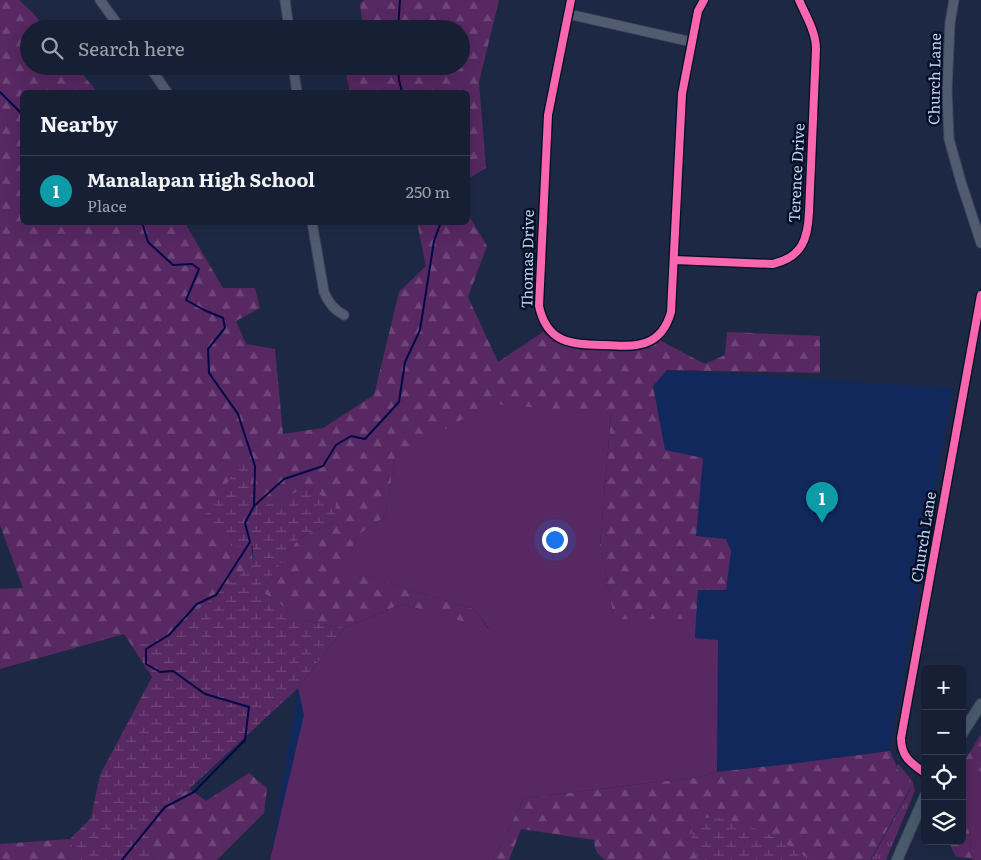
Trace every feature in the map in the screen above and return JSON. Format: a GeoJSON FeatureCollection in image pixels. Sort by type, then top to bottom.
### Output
{"type":"FeatureCollection","features":[{"type":"Feature","properties":{"kind":"main road"},"geometry":{"type":"LineString","coordinates":[[966,728],[981,704]]}},
{"type":"Feature","properties":{"kind":"main road"},"geometry":{"type":"LineString","coordinates":[[897,860],[923,800]]}},
{"type":"Feature","properties":{"kind":"street"},"geometry":{"type":"LineString","coordinates":[[100,0],[114,20]]}},
{"type":"Feature","properties":{"kind":"street"},"geometry":{"type":"LineString","coordinates":[[285,0],[288,20]]}},
{"type":"Feature","properties":{"kind":"street","name":"Thomas Drive"},"geometry":{"type":"LineString","coordinates":[[571,0],[548,115],[539,301],[543,321],[556,336],[574,344],[636,346],[645,344],[660,334],[668,322],[672,306],[682,94],[698,11],[704,0]]}},
{"type":"Feature","properties":{"kind":"street","name":"Terence Drive"},"geometry":{"type":"LineString","coordinates":[[674,260],[773,264],[788,258],[803,243],[810,212],[816,49],[813,32],[799,0]]}},
{"type":"Feature","properties":{"kind":"street","name":"Church Lane"},"geometry":{"type":"LineString","coordinates":[[954,0],[950,23],[947,91],[949,138],[981,243]]}},
{"type":"Feature","properties":{"kind":"street"},"geometry":{"type":"LineString","coordinates":[[568,14],[692,42]]}},
{"type":"Feature","properties":{"kind":"street"},"geometry":{"type":"LineString","coordinates":[[155,75],[166,90]]}},
{"type":"Feature","properties":{"kind":"street"},"geometry":{"type":"LineString","coordinates":[[295,75],[297,90]]}},
{"type":"Feature","properties":{"kind":"street"},"geometry":{"type":"LineString","coordinates":[[313,225],[324,292],[328,301],[336,310],[344,315]]}},
{"type":"Feature","properties":{"kind":"street","name":"Church Lane"},"geometry":{"type":"LineString","coordinates":[[921,770],[909,762],[902,750],[901,738],[981,295]]}},
{"type":"Feature","properties":{"kind":"shaded area"},"geometry":{"type":"Polygon","coordinates":[[[666,370],[953,388],[890,751],[525,798],[493,860],[270,860],[298,688],[344,628],[666,370]]]}},
{"type":"Feature","properties":{"kind":"green space"},"geometry":{"type":"Polygon","coordinates":[[[0,0],[19,0],[39,20],[20,20],[20,75],[83,75],[95,90],[20,90],[20,225],[186,225],[223,288],[255,288],[260,308],[236,321],[246,344],[275,349],[283,434],[323,428],[374,395],[399,292],[426,266],[417,225],[470,225],[470,217],[487,246],[468,297],[498,362],[546,330],[574,344],[661,341],[705,364],[725,355],[727,332],[820,336],[820,373],[667,370],[653,386],[665,450],[703,458],[696,536],[726,539],[731,551],[726,590],[698,590],[696,619],[614,619],[600,546],[611,413],[395,458],[385,517],[358,535],[344,570],[474,609],[489,630],[402,604],[344,628],[303,620],[261,591],[299,538],[335,521],[304,489],[256,509],[244,458],[253,564],[162,640],[132,646],[124,634],[0,669],[0,589],[23,588],[0,525],[0,0]]]}},
{"type":"Feature","properties":{"kind":"green space"},"geometry":{"type":"Polygon","coordinates":[[[364,0],[499,0],[479,82],[486,168],[470,178],[470,90],[350,90],[346,75],[470,75],[470,20],[362,20],[360,4],[364,0]]]}},
{"type":"Feature","properties":{"kind":"green space"},"geometry":{"type":"Polygon","coordinates":[[[489,404],[611,413],[600,545],[614,619],[696,619],[695,638],[718,640],[717,772],[699,777],[524,798],[493,860],[270,860],[304,715],[298,688],[344,628],[402,604],[489,629],[474,609],[343,570],[358,535],[385,517],[395,458],[489,404]]]}},
{"type":"Feature","properties":{"kind":"green space"},"geometry":{"type":"Polygon","coordinates":[[[245,457],[256,509],[304,489],[336,501],[335,521],[299,538],[261,591],[303,620],[344,628],[298,688],[189,789],[162,805],[147,843],[154,860],[77,860],[70,839],[91,818],[100,775],[152,677],[132,646],[162,640],[253,564],[253,546],[231,546],[203,518],[245,457]]]}},
{"type":"Feature","properties":{"kind":"green space"},"geometry":{"type":"Polygon","coordinates":[[[981,734],[981,775],[966,778],[966,758],[981,734]]]}},
{"type":"Feature","properties":{"kind":"green space"},"geometry":{"type":"Polygon","coordinates":[[[890,751],[898,770],[909,780],[911,787],[870,860],[606,860],[597,852],[594,840],[521,829],[509,860],[493,860],[524,798],[890,751]]]}},
{"type":"Feature","properties":{"kind":"green space"},"geometry":{"type":"Polygon","coordinates":[[[898,764],[912,780],[915,791],[886,860],[871,860],[911,787],[896,766],[898,764]]]}},
{"type":"Feature","properties":{"kind":"green space"},"geometry":{"type":"Polygon","coordinates":[[[249,773],[267,788],[264,813],[217,860],[154,860],[147,843],[162,805],[189,789],[206,801],[249,773]]]}},
{"type":"Feature","properties":{"kind":"green space"},"geometry":{"type":"Polygon","coordinates":[[[981,775],[981,860],[972,860],[966,805],[966,778],[981,775]]]}},
{"type":"Feature","properties":{"kind":"green space"},"geometry":{"type":"Polygon","coordinates":[[[966,805],[972,858],[956,857],[950,845],[966,845],[966,805]]]}},
{"type":"Feature","properties":{"kind":"green space"},"geometry":{"type":"Polygon","coordinates":[[[713,817],[740,823],[764,832],[810,860],[700,860],[692,842],[694,823],[701,819],[713,817]]]}},
{"type":"Feature","properties":{"kind":"green space"},"geometry":{"type":"Polygon","coordinates":[[[70,839],[77,860],[0,860],[0,844],[70,839]]]}},
{"type":"Feature","properties":{"kind":"waterway"},"geometry":{"type":"LineString","coordinates":[[399,20],[400,0]]}},
{"type":"Feature","properties":{"kind":"waterway"},"geometry":{"type":"LineString","coordinates":[[399,75],[402,90]]}},
{"type":"Feature","properties":{"kind":"waterway"},"geometry":{"type":"LineString","coordinates":[[0,92],[20,112]]}},
{"type":"Feature","properties":{"kind":"waterway"},"geometry":{"type":"LineString","coordinates":[[143,225],[148,242],[173,265],[192,264],[199,269],[186,300],[223,318],[225,328],[208,349],[209,373],[238,414],[255,466],[254,506]]}},
{"type":"Feature","properties":{"kind":"waterway"},"geometry":{"type":"LineString","coordinates":[[122,860],[165,807],[194,792],[245,740],[249,707],[205,694],[173,671],[160,672],[146,664],[146,649],[169,635],[197,604],[216,595],[250,542],[245,523],[254,506],[284,479],[323,466],[336,445],[351,436],[365,439],[399,402],[405,362],[420,330],[434,241],[440,225]]}},
{"type":"Feature","properties":{"kind":"cycle path"},"geometry":{"type":"LineString","coordinates":[[571,0],[548,115],[539,306],[548,328],[562,339],[581,344],[627,346],[646,343],[654,339],[667,324],[671,312],[682,94],[698,11],[704,0]]}},
{"type":"Feature","properties":{"kind":"cycle path"},"geometry":{"type":"LineString","coordinates":[[674,260],[773,264],[791,257],[797,252],[805,238],[808,222],[816,43],[799,0]]}},
{"type":"Feature","properties":{"kind":"cycle path"},"geometry":{"type":"LineString","coordinates":[[921,770],[911,763],[905,755],[901,745],[901,738],[981,295]]}},
{"type":"Feature","properties":{"kind":"place","name":"Manalapan High School"},"geometry":{"type":"Point","coordinates":[822,523]}}]}
